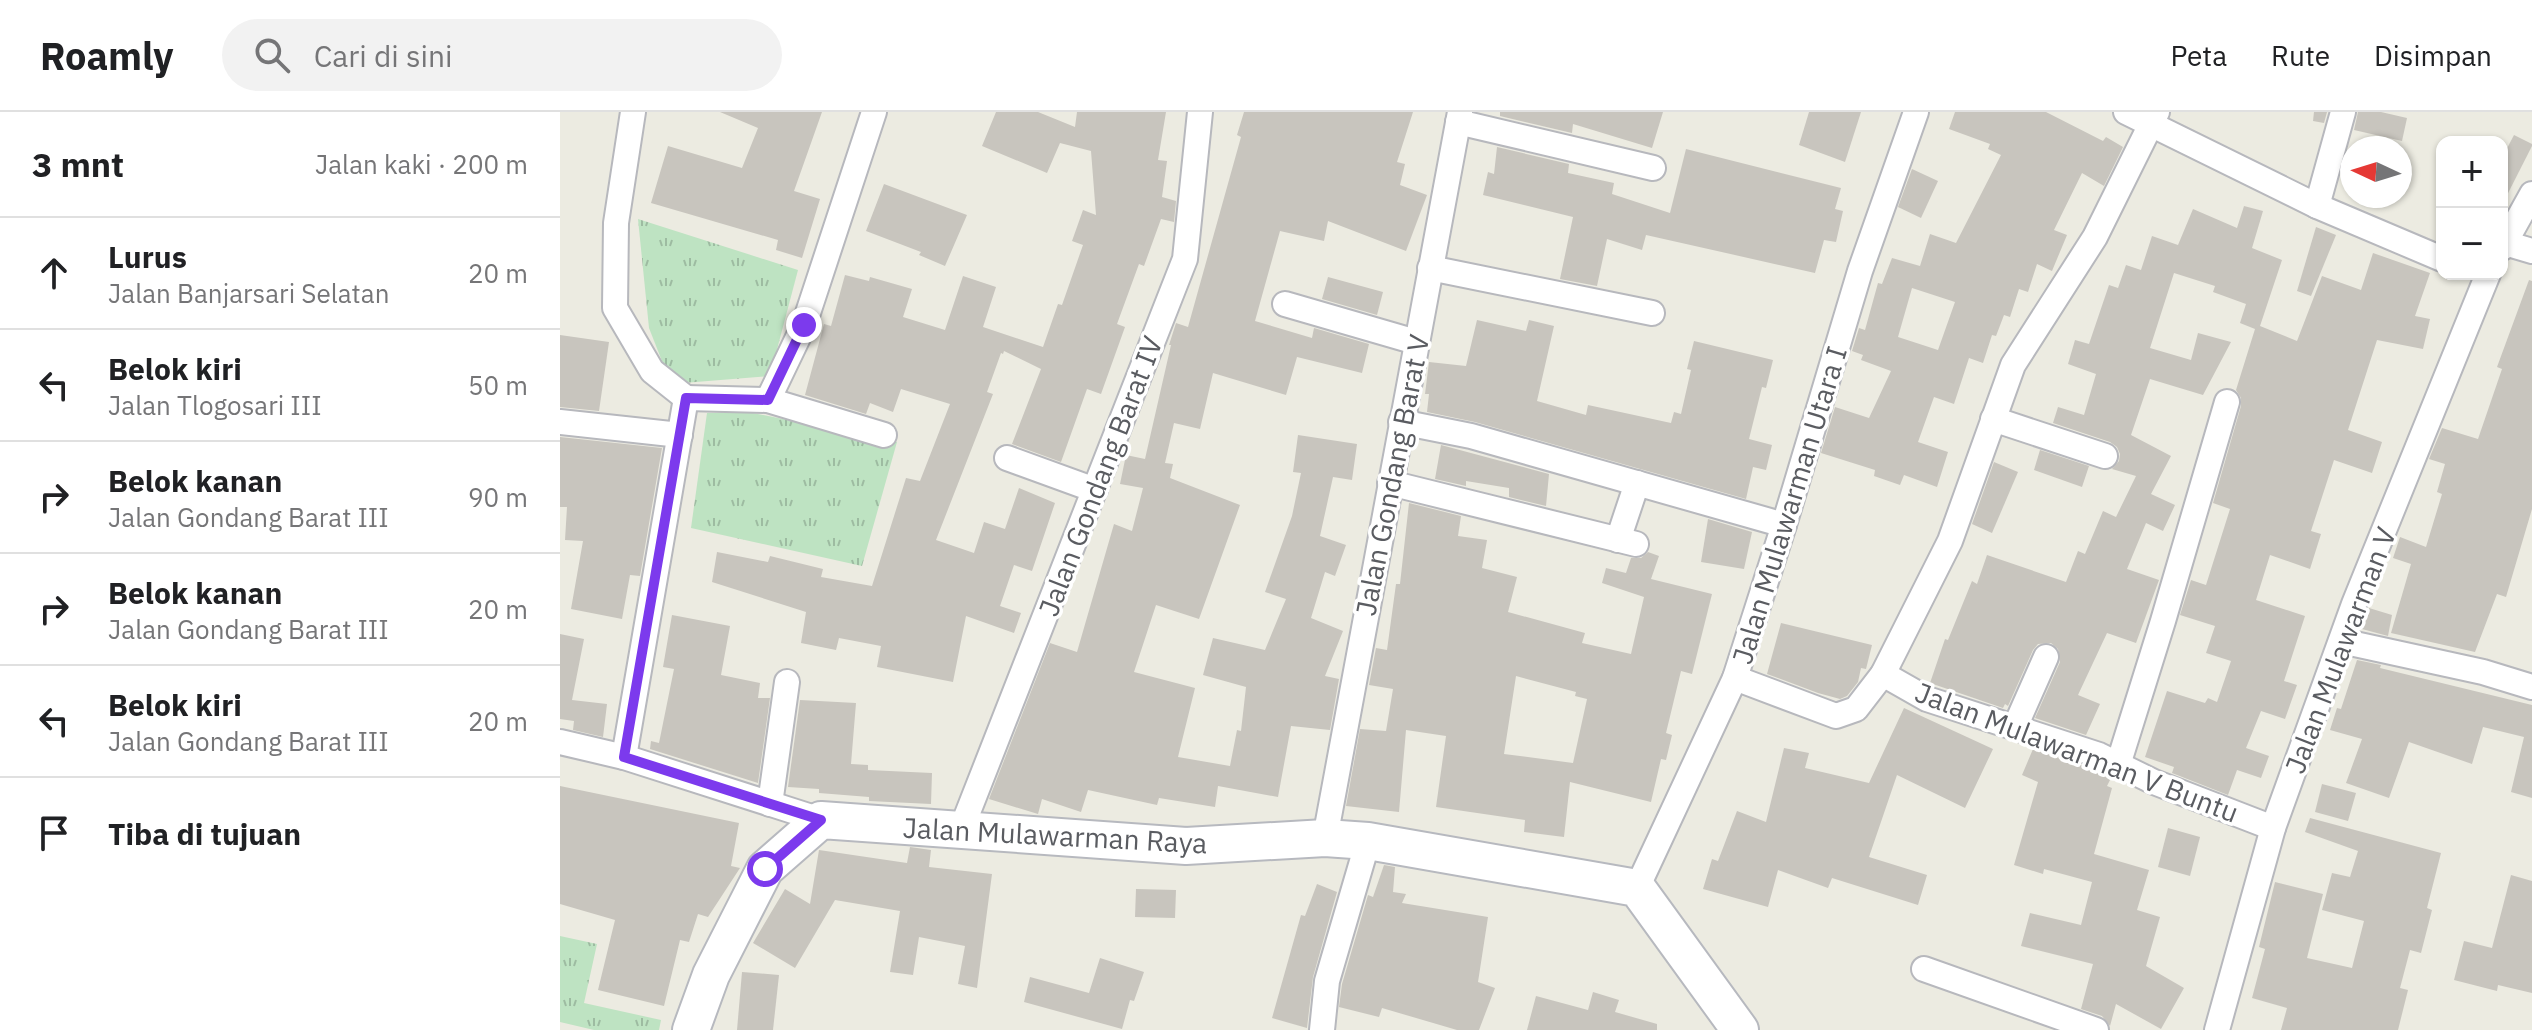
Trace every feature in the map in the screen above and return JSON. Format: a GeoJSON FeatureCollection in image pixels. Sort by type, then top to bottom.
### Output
{"type":"FeatureCollection","features":[{"type":"Feature","properties":{"kind":"main road","name":"Jalan Mulawarman Raya"},"geometry":{"type":"LineString","coordinates":[[821,820],[1186,846],[1325,838],[1368,841],[1637,888]]}},
{"type":"Feature","properties":{"kind":"main road"},"geometry":{"type":"LineString","coordinates":[[691,1030],[711,975],[765,869],[821,820]]}},
{"type":"Feature","properties":{"kind":"main road"},"geometry":{"type":"LineString","coordinates":[[1637,888],[1740,1030]]}},
{"type":"Feature","properties":{"kind":"street"},"geometry":{"type":"LineString","coordinates":[[633,112],[616,223],[615,308],[652,371],[686,398],[768,400],[884,435]]}},
{"type":"Feature","properties":{"kind":"street"},"geometry":{"type":"LineString","coordinates":[[768,400],[804,325],[874,112]]}},
{"type":"Feature","properties":{"kind":"street","name":"Jalan Gondang Barat IV"},"geometry":{"type":"LineString","coordinates":[[961,830],[1185,259],[1200,112]]}},
{"type":"Feature","properties":{"kind":"street","name":"Jalan Mulawarman Utara I"},"geometry":{"type":"LineString","coordinates":[[1637,888],[1735,678],[1860,271],[1916,112]]}},
{"type":"Feature","properties":{"kind":"street"},"geometry":{"type":"LineString","coordinates":[[2126,112],[2155,118],[2317,206],[2436,256]]}},
{"type":"Feature","properties":{"kind":"street"},"geometry":{"type":"LineString","coordinates":[[2317,206],[2343,112]]}},
{"type":"Feature","properties":{"kind":"street"},"geometry":{"type":"LineString","coordinates":[[1459,117],[1653,168]]}},
{"type":"Feature","properties":{"kind":"street","name":"Jalan Gondang Barat V"},"geometry":{"type":"LineString","coordinates":[[1325,838],[1459,117]]}},
{"type":"Feature","properties":{"kind":"street"},"geometry":{"type":"LineString","coordinates":[[1735,678],[1836,716],[1856,709],[1883,674],[1950,541],[2013,365],[2095,237],[2155,118]]}},
{"type":"Feature","properties":{"kind":"street"},"geometry":{"type":"LineString","coordinates":[[2508,239],[2532,194]]}},
{"type":"Feature","properties":{"kind":"street"},"geometry":{"type":"LineString","coordinates":[[2508,247],[2532,251]]}},
{"type":"Feature","properties":{"kind":"street"},"geometry":{"type":"LineString","coordinates":[[1430,268],[1652,313]]}},
{"type":"Feature","properties":{"kind":"street","name":"Jalan Mulawarman V"},"geometry":{"type":"LineString","coordinates":[[2223,1028],[2273,828],[2341,641],[2481,280]]}},
{"type":"Feature","properties":{"kind":"street"},"geometry":{"type":"LineString","coordinates":[[1285,304],[1416,342]]}},
{"type":"Feature","properties":{"kind":"street"},"geometry":{"type":"LineString","coordinates":[[624,757],[686,398]]}},
{"type":"Feature","properties":{"kind":"street"},"geometry":{"type":"LineString","coordinates":[[2118,765],[2227,402]]}},
{"type":"Feature","properties":{"kind":"street"},"geometry":{"type":"LineString","coordinates":[[1993,419],[2105,456]]}},
{"type":"Feature","properties":{"kind":"street"},"geometry":{"type":"LineString","coordinates":[[560,422],[680,435]]}},
{"type":"Feature","properties":{"kind":"street"},"geometry":{"type":"LineString","coordinates":[[1401,422],[1471,436],[1784,525]]}},
{"type":"Feature","properties":{"kind":"street"},"geometry":{"type":"LineString","coordinates":[[1007,458],[1095,490]]}},
{"type":"Feature","properties":{"kind":"street"},"geometry":{"type":"LineString","coordinates":[[1390,483],[1627,542],[1637,483]]}},
{"type":"Feature","properties":{"kind":"street"},"geometry":{"type":"LineString","coordinates":[[2341,641],[2483,672],[2532,687]]}},
{"type":"Feature","properties":{"kind":"street"},"geometry":{"type":"LineString","coordinates":[[2015,727],[2046,657]]}},
{"type":"Feature","properties":{"kind":"street","name":"Jalan Mulawarman V Buntu"},"geometry":{"type":"LineString","coordinates":[[1883,674],[1927,699],[2099,755],[2154,782],[2273,828]]}},
{"type":"Feature","properties":{"kind":"street"},"geometry":{"type":"LineString","coordinates":[[770,804],[787,682]]}},
{"type":"Feature","properties":{"kind":"street"},"geometry":{"type":"LineString","coordinates":[[560,742],[624,757],[821,820]]}},
{"type":"Feature","properties":{"kind":"street"},"geometry":{"type":"LineString","coordinates":[[1322,1030],[1327,981],[1368,841]]}},
{"type":"Feature","properties":{"kind":"street"},"geometry":{"type":"LineString","coordinates":[[1924,969],[2096,1030]]}},
{"type":"Feature","properties":{"kind":"green space"},"geometry":{"type":"Polygon","coordinates":[[[638,219],[798,270],[770,376],[671,384],[649,328],[638,219]]]}},
{"type":"Feature","properties":{"kind":"green space"},"geometry":{"type":"Polygon","coordinates":[[[748,412],[897,442],[862,566],[691,528],[707,413],[748,412]]]}},
{"type":"Feature","properties":{"kind":"green space"},"geometry":{"type":"Polygon","coordinates":[[[560,936],[597,944],[584,1003],[661,1020],[659,1030],[594,1030],[560,1022],[560,936]]]}},
{"type":"Feature","properties":{"kind":"building"},"geometry":{"type":"Polygon","coordinates":[[[720,112],[822,112],[794,191],[820,199],[802,258],[776,250],[778,240],[651,203],[668,146],[742,168],[758,128],[720,112]]]}},
{"type":"Feature","properties":{"kind":"building"},"geometry":{"type":"Polygon","coordinates":[[[996,112],[1038,112],[1075,127],[1077,112],[1166,112],[1158,160],[1167,161],[1162,197],[1176,201],[1174,222],[1161,219],[1144,266],[1139,264],[1117,324],[1125,327],[1101,394],[1087,389],[1061,462],[1012,444],[1041,369],[1004,351],[1001,353],[987,392],[993,394],[936,540],[974,553],[984,522],[1005,529],[1019,488],[1055,503],[1032,571],[1014,565],[1000,606],[1021,613],[1014,633],[966,616],[953,682],[877,667],[881,646],[839,638],[836,650],[801,643],[806,612],[712,582],[717,552],[768,562],[770,556],[823,569],[821,577],[872,586],[906,478],[920,481],[950,404],[901,389],[893,412],[870,403],[866,414],[805,395],[824,324],[831,326],[845,275],[869,281],[870,277],[912,289],[903,317],[945,330],[963,276],[996,287],[983,327],[1043,347],[1083,245],[1072,241],[1083,210],[1096,215],[1091,151],[1060,143],[1047,173],[982,146],[996,112]]]}},
{"type":"Feature","properties":{"kind":"building"},"geometry":{"type":"Polygon","coordinates":[[[1244,112],[1413,112],[1397,162],[1405,164],[1400,185],[1427,195],[1406,251],[1328,221],[1324,241],[1280,231],[1255,321],[1312,338],[1314,328],[1369,344],[1362,373],[1297,357],[1286,395],[1213,373],[1200,429],[1174,423],[1165,463],[1173,464],[1170,478],[1240,505],[1199,619],[1156,605],[1134,672],[1195,688],[1178,757],[1230,766],[1237,730],[1241,731],[1246,687],[1203,675],[1213,638],[1265,650],[1286,599],[1265,592],[1292,516],[1301,473],[1293,472],[1298,435],[1357,444],[1352,480],[1333,477],[1320,536],[1346,545],[1335,576],[1325,572],[1311,618],[1343,631],[1325,676],[1339,679],[1330,730],[1291,726],[1278,797],[1218,786],[1215,807],[1159,798],[1157,805],[1088,790],[1081,812],[1042,799],[1038,814],[989,799],[1050,643],[1077,652],[1114,524],[1132,531],[1143,488],[1120,484],[1126,455],[1145,459],[1169,345],[1176,323],[1188,327],[1241,137],[1237,135],[1244,112]]]}},
{"type":"Feature","properties":{"kind":"building"},"geometry":{"type":"Polygon","coordinates":[[[1500,112],[1663,112],[1652,148],[1573,124],[1572,133],[1500,116],[1500,112]]]}},
{"type":"Feature","properties":{"kind":"building"},"geometry":{"type":"Polygon","coordinates":[[[1809,112],[1861,112],[1845,162],[1799,145],[1809,112]]]}},
{"type":"Feature","properties":{"kind":"building"},"geometry":{"type":"Polygon","coordinates":[[[1955,112],[2046,112],[2103,141],[2106,137],[2123,147],[2104,186],[2082,173],[2054,230],[2067,235],[2052,271],[2037,264],[2028,292],[2019,289],[2010,317],[2004,315],[1996,336],[1992,335],[1983,363],[1969,358],[1954,404],[1934,397],[1918,442],[1948,452],[1937,487],[1904,475],[1900,485],[1874,476],[1875,470],[1821,453],[1835,407],[1869,418],[1891,371],[1861,360],[1863,355],[1852,351],[1859,328],[1865,330],[1878,283],[1882,284],[1892,258],[1920,266],[1930,234],[1956,243],[2001,155],[1988,149],[1990,144],[1949,129],[1955,112]],[[1912,288],[1898,337],[1938,350],[1955,302],[1912,288]]]}},
{"type":"Feature","properties":{"kind":"building"},"geometry":{"type":"Polygon","coordinates":[[[2314,112],[2327,112],[2324,123],[2313,121],[2314,112]]]}},
{"type":"Feature","properties":{"kind":"building"},"geometry":{"type":"Polygon","coordinates":[[[2358,112],[2381,112],[2407,118],[2403,136],[2380,136],[2354,130],[2358,112]]]}},
{"type":"Feature","properties":{"kind":"building"},"geometry":{"type":"Polygon","coordinates":[[[2514,135],[2532,144],[2508,193],[2508,146],[2514,135]]]}},
{"type":"Feature","properties":{"kind":"building"},"geometry":{"type":"Polygon","coordinates":[[[1497,147],[1569,164],[1568,173],[1614,183],[1612,194],[1670,213],[1686,149],[1841,188],[1835,209],[1843,211],[1836,242],[1824,240],[1815,273],[1646,235],[1642,250],[1607,239],[1597,286],[1560,279],[1573,217],[1483,195],[1488,172],[1494,174],[1497,147]]]}},
{"type":"Feature","properties":{"kind":"building"},"geometry":{"type":"Polygon","coordinates":[[[1912,169],[1938,181],[1921,218],[1898,207],[1912,169]]]}},
{"type":"Feature","properties":{"kind":"building"},"geometry":{"type":"Polygon","coordinates":[[[884,184],[967,215],[945,266],[919,255],[921,252],[866,231],[884,184]]]}},
{"type":"Feature","properties":{"kind":"building"},"geometry":{"type":"Polygon","coordinates":[[[2244,206],[2263,211],[2252,248],[2282,260],[2260,326],[2297,341],[2322,276],[2361,290],[2373,253],[2430,273],[2415,316],[2430,319],[2423,349],[2377,340],[2348,430],[2382,442],[2372,473],[2334,460],[2311,531],[2321,534],[2310,569],[2270,555],[2256,600],[2305,616],[2284,681],[2297,685],[2285,719],[2261,711],[2246,748],[2269,756],[2261,778],[2237,770],[2228,795],[2172,773],[2174,767],[2145,757],[2167,691],[2205,703],[2208,698],[2217,702],[2231,661],[2206,653],[2215,626],[2180,615],[2191,580],[2206,585],[2230,509],[2213,503],[2241,406],[2236,390],[2255,329],[2240,323],[2246,304],[2213,292],[2215,286],[2174,273],[2150,348],[2191,360],[2198,333],[2231,342],[2203,395],[2150,379],[2131,435],[2171,456],[2151,494],[2175,505],[2163,531],[2146,523],[2127,569],[2159,580],[2136,643],[2107,633],[2078,695],[2100,704],[2086,735],[2035,718],[2060,662],[2058,649],[2051,643],[2038,644],[2033,650],[2008,706],[2005,704],[2003,708],[1930,683],[1945,639],[1948,640],[1972,581],[1977,584],[1987,555],[2066,582],[2078,551],[2085,554],[2103,511],[2116,517],[2136,476],[2112,469],[2119,461],[2120,454],[2110,442],[2053,423],[2058,407],[2084,415],[2096,374],[2068,364],[2075,340],[2089,344],[2109,285],[2118,288],[2126,265],[2141,270],[2152,236],[2178,245],[2193,209],[2237,228],[2244,206]]]}},
{"type":"Feature","properties":{"kind":"building"},"geometry":{"type":"Polygon","coordinates":[[[2316,227],[2336,235],[2311,296],[2297,291],[2316,227]]]}},
{"type":"Feature","properties":{"kind":"building"},"geometry":{"type":"Polygon","coordinates":[[[1328,277],[1383,292],[1377,315],[1322,299],[1328,277]]]}},
{"type":"Feature","properties":{"kind":"building"},"geometry":{"type":"Polygon","coordinates":[[[2529,280],[2532,281],[2532,509],[2506,597],[2497,594],[2475,652],[2391,633],[2411,564],[2393,558],[2400,537],[2426,547],[2442,494],[2437,492],[2445,464],[2429,459],[2442,428],[2478,439],[2502,369],[2497,367],[2529,280]]]}},
{"type":"Feature","properties":{"kind":"building"},"geometry":{"type":"Polygon","coordinates":[[[1477,320],[1526,331],[1529,320],[1554,326],[1537,401],[1586,415],[1588,405],[1671,423],[1674,412],[1681,414],[1694,341],[1773,360],[1766,388],[1762,387],[1749,439],[1772,445],[1766,470],[1753,467],[1746,499],[1475,422],[1427,412],[1429,394],[1425,394],[1429,362],[1466,366],[1477,320]]]}},
{"type":"Feature","properties":{"kind":"building"},"geometry":{"type":"Polygon","coordinates":[[[560,335],[609,342],[599,411],[560,407],[560,335]]]}},
{"type":"Feature","properties":{"kind":"building"},"geometry":{"type":"Polygon","coordinates":[[[560,437],[662,448],[640,576],[630,575],[622,619],[571,609],[583,541],[565,540],[567,507],[560,507],[560,437]]]}},
{"type":"Feature","properties":{"kind":"building"},"geometry":{"type":"Polygon","coordinates":[[[1441,445],[1549,474],[1546,506],[1509,497],[1509,488],[1466,481],[1466,486],[1435,479],[1441,445]]]}},
{"type":"Feature","properties":{"kind":"building"},"geometry":{"type":"Polygon","coordinates":[[[2040,450],[2089,466],[2082,487],[2034,470],[2040,450]]]}},
{"type":"Feature","properties":{"kind":"building"},"geometry":{"type":"Polygon","coordinates":[[[1994,462],[2018,472],[1992,533],[1972,524],[1994,462]]]}},
{"type":"Feature","properties":{"kind":"building"},"geometry":{"type":"Polygon","coordinates":[[[1409,503],[1461,516],[1458,536],[1487,540],[1482,568],[1517,577],[1508,612],[1585,633],[1582,643],[1631,654],[1644,597],[1602,583],[1606,568],[1626,573],[1631,558],[1641,558],[1648,552],[1659,556],[1651,579],[1712,594],[1692,674],[1681,671],[1666,733],[1672,735],[1666,760],[1661,759],[1651,802],[1570,782],[1564,837],[1524,832],[1525,820],[1436,807],[1446,736],[1406,730],[1399,812],[1346,806],[1360,729],[1386,731],[1393,689],[1369,685],[1376,648],[1387,650],[1396,584],[1400,584],[1409,503]],[[1516,676],[1504,754],[1573,763],[1587,699],[1575,696],[1576,692],[1516,676]]]}},
{"type":"Feature","properties":{"kind":"building"},"geometry":{"type":"Polygon","coordinates":[[[1708,519],[1752,532],[1744,569],[1701,562],[1708,519]]]}},
{"type":"Feature","properties":{"kind":"building"},"geometry":{"type":"Polygon","coordinates":[[[2369,608],[2392,615],[2388,636],[2362,629],[2369,608]]]}},
{"type":"Feature","properties":{"kind":"building"},"geometry":{"type":"Polygon","coordinates":[[[672,615],[730,626],[721,675],[760,683],[758,698],[770,698],[758,783],[650,749],[651,741],[659,743],[674,669],[663,667],[672,615]]]}},
{"type":"Feature","properties":{"kind":"building"},"geometry":{"type":"Polygon","coordinates":[[[1781,623],[1872,645],[1866,669],[1861,668],[1858,682],[1847,696],[1840,699],[1818,693],[1767,674],[1781,623]]]}},
{"type":"Feature","properties":{"kind":"building"},"geometry":{"type":"Polygon","coordinates":[[[560,634],[584,639],[572,700],[607,704],[603,737],[573,730],[574,721],[560,719],[560,634]]]}},
{"type":"Feature","properties":{"kind":"building"},"geometry":{"type":"Polygon","coordinates":[[[2357,660],[2532,705],[2532,798],[2511,792],[2524,737],[2483,727],[2472,764],[2409,742],[2389,798],[2346,783],[2362,739],[2330,730],[2337,708],[2341,709],[2357,660]]]}},
{"type":"Feature","properties":{"kind":"building"},"geometry":{"type":"Polygon","coordinates":[[[800,700],[856,703],[851,764],[868,765],[868,770],[932,773],[931,804],[869,801],[869,797],[788,787],[800,700]]]}},
{"type":"Feature","properties":{"kind":"building"},"geometry":{"type":"Polygon","coordinates":[[[1904,708],[1993,749],[1965,808],[1897,775],[1869,857],[1927,875],[1918,905],[1832,878],[1828,888],[1778,870],[1768,907],[1703,889],[1712,859],[1718,861],[1737,811],[1766,822],[1784,748],[1809,753],[1805,768],[1869,783],[1904,708]]]}},
{"type":"Feature","properties":{"kind":"building"},"geometry":{"type":"Polygon","coordinates":[[[2033,749],[2111,778],[2107,786],[2112,788],[2094,854],[2149,870],[2137,910],[2160,917],[2146,966],[2184,988],[2161,1029],[2116,1004],[2110,1026],[2102,1016],[2081,1009],[2093,964],[2021,946],[2030,913],[2081,925],[2092,882],[2044,869],[2043,874],[2014,865],[2038,782],[2022,775],[2033,749]]]}},
{"type":"Feature","properties":{"kind":"building"},"geometry":{"type":"Polygon","coordinates":[[[2322,784],[2356,793],[2348,821],[2315,812],[2322,784]]]}},
{"type":"Feature","properties":{"kind":"building"},"geometry":{"type":"Polygon","coordinates":[[[560,786],[739,823],[731,866],[740,868],[708,917],[698,914],[689,942],[680,940],[664,1006],[598,990],[615,920],[560,904],[560,786]]]}},
{"type":"Feature","properties":{"kind":"building"},"geometry":{"type":"Polygon","coordinates":[[[2310,818],[2441,853],[2427,908],[2432,910],[2421,953],[2410,950],[2400,988],[2408,990],[2398,1030],[2281,1030],[2287,1008],[2252,998],[2265,949],[2259,947],[2275,882],[2323,894],[2307,958],[2352,968],[2364,921],[2322,910],[2332,873],[2350,877],[2358,851],[2305,832],[2310,818]]]}},
{"type":"Feature","properties":{"kind":"building"},"geometry":{"type":"Polygon","coordinates":[[[2168,828],[2200,837],[2190,876],[2158,867],[2168,828]]]}},
{"type":"Feature","properties":{"kind":"building"},"geometry":{"type":"Polygon","coordinates":[[[910,847],[931,850],[929,867],[992,874],[977,988],[958,984],[965,946],[919,937],[913,975],[890,972],[900,911],[835,900],[795,968],[753,943],[785,889],[810,904],[819,850],[907,863],[910,847]]]}},
{"type":"Feature","properties":{"kind":"building"},"geometry":{"type":"Polygon","coordinates":[[[1384,865],[1395,867],[1393,892],[1406,894],[1402,903],[1488,917],[1478,982],[1495,988],[1479,1030],[1457,1030],[1382,1008],[1379,1017],[1339,1007],[1342,984],[1368,895],[1373,897],[1384,865]]]}},
{"type":"Feature","properties":{"kind":"building"},"geometry":{"type":"Polygon","coordinates":[[[2511,875],[2532,881],[2532,993],[2498,985],[2497,991],[2454,980],[2464,941],[2492,948],[2511,875]]]}},
{"type":"Feature","properties":{"kind":"building"},"geometry":{"type":"Polygon","coordinates":[[[1317,884],[1337,892],[1313,977],[1307,1028],[1272,1018],[1301,915],[1305,916],[1317,884]]]}},
{"type":"Feature","properties":{"kind":"building"},"geometry":{"type":"Polygon","coordinates":[[[1136,889],[1176,890],[1175,918],[1135,917],[1136,889]]]}},
{"type":"Feature","properties":{"kind":"building"},"geometry":{"type":"Polygon","coordinates":[[[1100,958],[1144,972],[1134,1001],[1130,1000],[1122,1029],[1024,1002],[1030,977],[1089,993],[1100,958]]]}},
{"type":"Feature","properties":{"kind":"building"},"geometry":{"type":"Polygon","coordinates":[[[742,972],[779,975],[773,1030],[737,1030],[742,972]]]}},
{"type":"Feature","properties":{"kind":"building"},"geometry":{"type":"Polygon","coordinates":[[[1593,992],[1619,1000],[1615,1012],[1657,1024],[1657,1030],[1527,1030],[1536,996],[1588,1010],[1593,992]]]}},
{"type":"Feature","properties":{"kind":"route"},"geometry":{"type":"LineString","coordinates":[[765,869],[821,820],[624,757],[686,398],[768,400],[804,325]]}}]}
